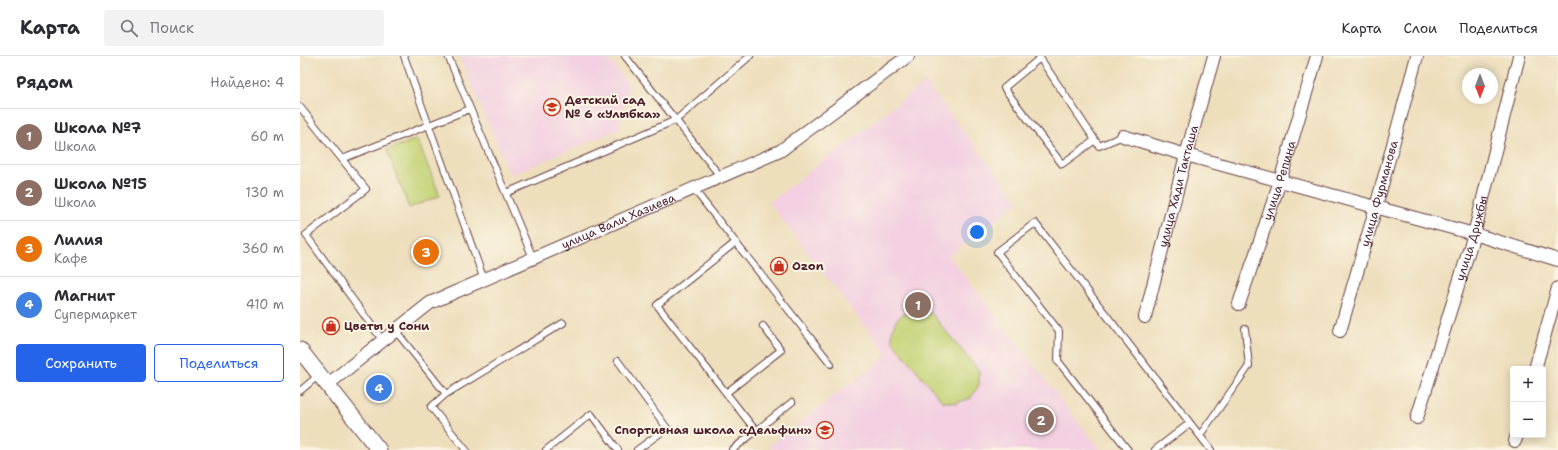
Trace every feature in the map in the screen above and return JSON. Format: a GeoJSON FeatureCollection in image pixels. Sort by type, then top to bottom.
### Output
{"type":"FeatureCollection","features":[{"type":"Feature","properties":{"kind":"street","name":"улица Вали Хазиева"},"geometry":{"type":"LineString","coordinates":[[324,380],[383,341],[430,303],[780,151],[908,56]]}},
{"type":"Feature","properties":{"kind":"street","name":"улица Хади Такташа"},"geometry":{"type":"LineString","coordinates":[[1145,317],[1186,155],[1214,56]]}},
{"type":"Feature","properties":{"kind":"street","name":"улица Репина"},"geometry":{"type":"LineString","coordinates":[[1239,304],[1280,180],[1317,56]]}},
{"type":"Feature","properties":{"kind":"street","name":"улица Фурманова"},"geometry":{"type":"LineString","coordinates":[[1340,331],[1376,207],[1417,56]]}},
{"type":"Feature","properties":{"kind":"street","name":"улица Дружбы"},"geometry":{"type":"LineString","coordinates":[[1418,418],[1474,234],[1519,56]]}},
{"type":"Feature","properties":{"kind":"street"},"geometry":{"type":"LineString","coordinates":[[1123,136],[1186,155],[1474,234],[1558,260]]}},
{"type":"Feature","properties":{"kind":"street"},"geometry":{"type":"LineString","coordinates":[[1536,366],[1558,288]]}},
{"type":"Feature","properties":{"kind":"street"},"geometry":{"type":"LineString","coordinates":[[300,350],[379,450]]}},
{"type":"Feature","properties":{"kind":"lane"},"geometry":{"type":"LineString","coordinates":[[404,56],[484,280]]}},
{"type":"Feature","properties":{"kind":"lane"},"geometry":{"type":"LineString","coordinates":[[448,56],[533,258]]}},
{"type":"Feature","properties":{"kind":"lane"},"geometry":{"type":"LineString","coordinates":[[625,56],[720,176]]}},
{"type":"Feature","properties":{"kind":"lane"},"geometry":{"type":"LineString","coordinates":[[737,56],[742,62]]}},
{"type":"Feature","properties":{"kind":"lane"},"geometry":{"type":"LineString","coordinates":[[506,193],[676,120],[750,56]]}},
{"type":"Feature","properties":{"kind":"lane"},"geometry":{"type":"LineString","coordinates":[[1095,140],[1062,164],[1004,88],[1040,58],[1095,140],[1099,146],[1123,136]]}},
{"type":"Feature","properties":{"kind":"lane"},"geometry":{"type":"LineString","coordinates":[[300,107],[366,189],[306,235],[383,341]]}},
{"type":"Feature","properties":{"kind":"lane"},"geometry":{"type":"LineString","coordinates":[[342,159],[470,109]]}},
{"type":"Feature","properties":{"kind":"lane"},"geometry":{"type":"LineString","coordinates":[[693,188],[831,364]]}},
{"type":"Feature","properties":{"kind":"lane"},"geometry":{"type":"LineString","coordinates":[[1128,450],[1058,361],[1059,331],[997,252],[1035,223],[1211,450]]}},
{"type":"Feature","properties":{"kind":"lane"},"geometry":{"type":"LineString","coordinates":[[736,242],[657,305],[756,431]]}},
{"type":"Feature","properties":{"kind":"lane"},"geometry":{"type":"LineString","coordinates":[[466,450],[431,407],[446,394],[563,323]]}},
{"type":"Feature","properties":{"kind":"lane"},"geometry":{"type":"LineString","coordinates":[[726,392],[781,350],[763,326]]}},
{"type":"Feature","properties":{"kind":"lane"},"geometry":{"type":"LineString","coordinates":[[1200,435],[1249,366],[1245,329]]}},
{"type":"Feature","properties":{"kind":"lane"},"geometry":{"type":"LineString","coordinates":[[396,330],[446,394]]}},
{"type":"Feature","properties":{"kind":"lane"},"geometry":{"type":"LineString","coordinates":[[618,361],[667,428],[637,450]]}},
{"type":"Feature","properties":{"kind":"lane"},"geometry":{"type":"LineString","coordinates":[[300,391],[324,380]]}},
{"type":"Feature","properties":{"kind":"lane"},"geometry":{"type":"LineString","coordinates":[[732,450],[792,402]]}},
{"type":"Feature","properties":{"kind":"lane"},"geometry":{"type":"LineString","coordinates":[[546,450],[590,414],[618,450]]}},
{"type":"Feature","properties":{"kind":"lane"},"geometry":{"type":"LineString","coordinates":[[1155,450],[1190,423]]}},
{"type":"Feature","properties":{"kind":"shaded area","name":"Детский сад № 6 «Улыбка»"},"geometry":{"type":"Polygon","coordinates":[[[459,56],[606,56],[629,85],[619,129],[510,175],[459,56]]]}},
{"type":"Feature","properties":{"kind":"shaded area"},"geometry":{"type":"Polygon","coordinates":[[[925,82],[1019,202],[949,256],[1100,450],[773,450],[769,446],[887,355],[769,203],[925,82]]]}},
{"type":"Feature","properties":{"kind":"green space"},"geometry":{"type":"Polygon","coordinates":[[[417,139],[440,196],[409,208],[387,150],[417,139]]]}},
{"type":"Feature","properties":{"kind":"green space"},"geometry":{"type":"Polygon","coordinates":[[[916,309],[923,309],[930,312],[979,371],[979,385],[971,398],[956,403],[942,401],[893,342],[893,330],[897,320],[905,313],[916,309]]]}},
{"type":"Feature","properties":{"kind":"place","name":"Детский сад № 6 «Улыбка»"},"geometry":{"type":"Point","coordinates":[552,107]}},
{"type":"Feature","properties":{"kind":"place","name":"Лилия"},"geometry":{"type":"Point","coordinates":[426,252]}},
{"type":"Feature","properties":{"kind":"place","name":"Ozon"},"geometry":{"type":"Point","coordinates":[779,266]}},
{"type":"Feature","properties":{"kind":"place","name":"Школа №7"},"geometry":{"type":"Point","coordinates":[918,305]}},
{"type":"Feature","properties":{"kind":"place","name":"Цветы у Сони"},"geometry":{"type":"Point","coordinates":[331,326]}},
{"type":"Feature","properties":{"kind":"place","name":"Магнит"},"geometry":{"type":"Point","coordinates":[379,388]}},
{"type":"Feature","properties":{"kind":"place","name":"Школа №15"},"geometry":{"type":"Point","coordinates":[1041,420]}},
{"type":"Feature","properties":{"kind":"place","name":"Спортивная школа «Дельфин»"},"geometry":{"type":"Point","coordinates":[825,430]}}]}
